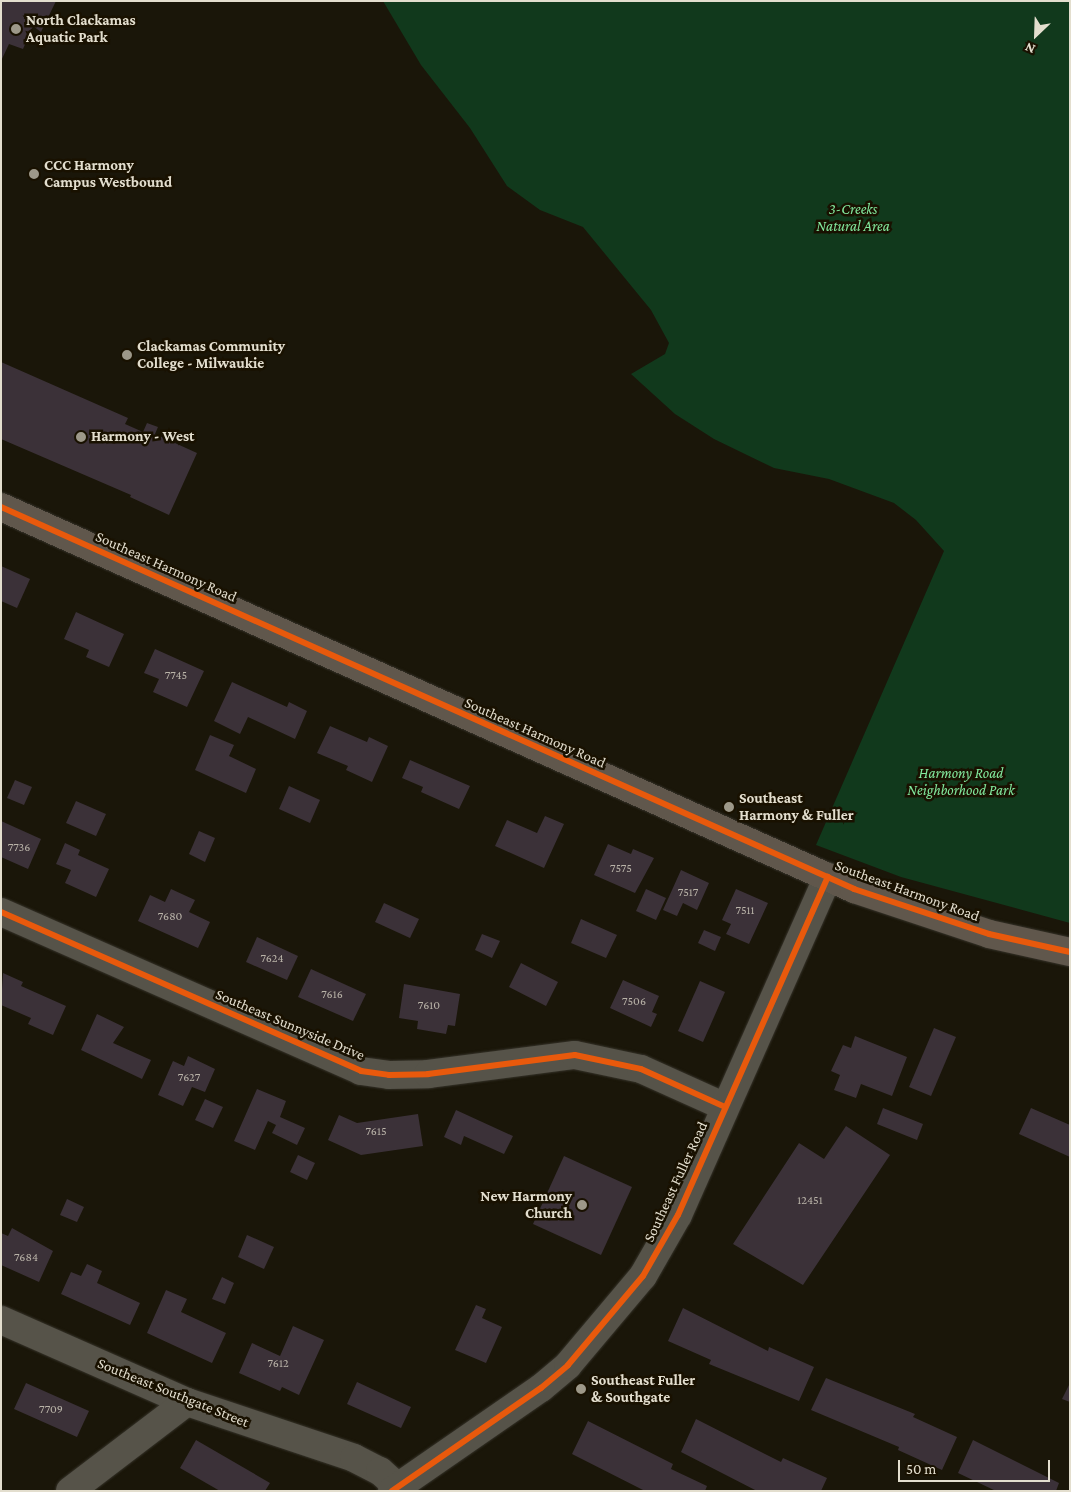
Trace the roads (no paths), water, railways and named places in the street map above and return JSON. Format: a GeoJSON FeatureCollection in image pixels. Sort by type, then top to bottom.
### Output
{"type":"FeatureCollection","features":[{"type":"Feature","properties":{"kind":"main road","name":"Southeast Harmony Road"},"geometry":{"type":"LineString","coordinates":[[1,507],[828,876],[904,907],[989,934],[1070,952]]}},
{"type":"Feature","properties":{"kind":"street","name":"Southeast Fuller Road"},"geometry":{"type":"LineString","coordinates":[[395,1489],[542,1388],[595,1336],[643,1276],[662,1244],[828,876]]}},
{"type":"Feature","properties":{"kind":"street","name":"Southeast Sunnyside Drive"},"geometry":{"type":"LineString","coordinates":[[1,912],[361,1071],[389,1075],[428,1074],[575,1055],[641,1069],[725,1107]]}},
{"type":"Feature","properties":{"kind":"street","name":"Southeast Southgate Street"},"geometry":{"type":"LineString","coordinates":[[1,1320],[187,1402],[354,1458],[380,1471],[395,1489]]}},
{"type":"Feature","properties":{"kind":"street"},"geometry":{"type":"LineString","coordinates":[[70,1491],[187,1402]]}},
{"type":"Feature","properties":{"kind":"place","name":"North Clackamas Aquatic Park"},"geometry":{"type":"Point","coordinates":[16,29]}},
{"type":"Feature","properties":{"kind":"place","name":"CCC Harmony Campus Westbound"},"geometry":{"type":"Point","coordinates":[34,174]}},
{"type":"Feature","properties":{"kind":"place","name":"Clackamas Community College - Milwaukie"},"geometry":{"type":"Point","coordinates":[127,355]}},
{"type":"Feature","properties":{"kind":"place","name":"Harmony - West"},"geometry":{"type":"Point","coordinates":[81,437]}},
{"type":"Feature","properties":{"kind":"place","name":"Southeast Harmony & Fuller"},"geometry":{"type":"Point","coordinates":[729,807]}},
{"type":"Feature","properties":{"kind":"place","name":"New Harmony Church"},"geometry":{"type":"Point","coordinates":[582,1205]}},
{"type":"Feature","properties":{"kind":"place","name":"Southeast Fuller & Southgate"},"geometry":{"type":"Point","coordinates":[581,1389]}},
{"type":"Feature","properties":{"kind":"park label","name":"3-Creeks Natural Area"},"geometry":{"type":"Point","coordinates":[853,218]}},
{"type":"Feature","properties":{"kind":"park label","name":"Harmony Road Neighborhood Park"},"geometry":{"type":"Point","coordinates":[961,782]}}]}
